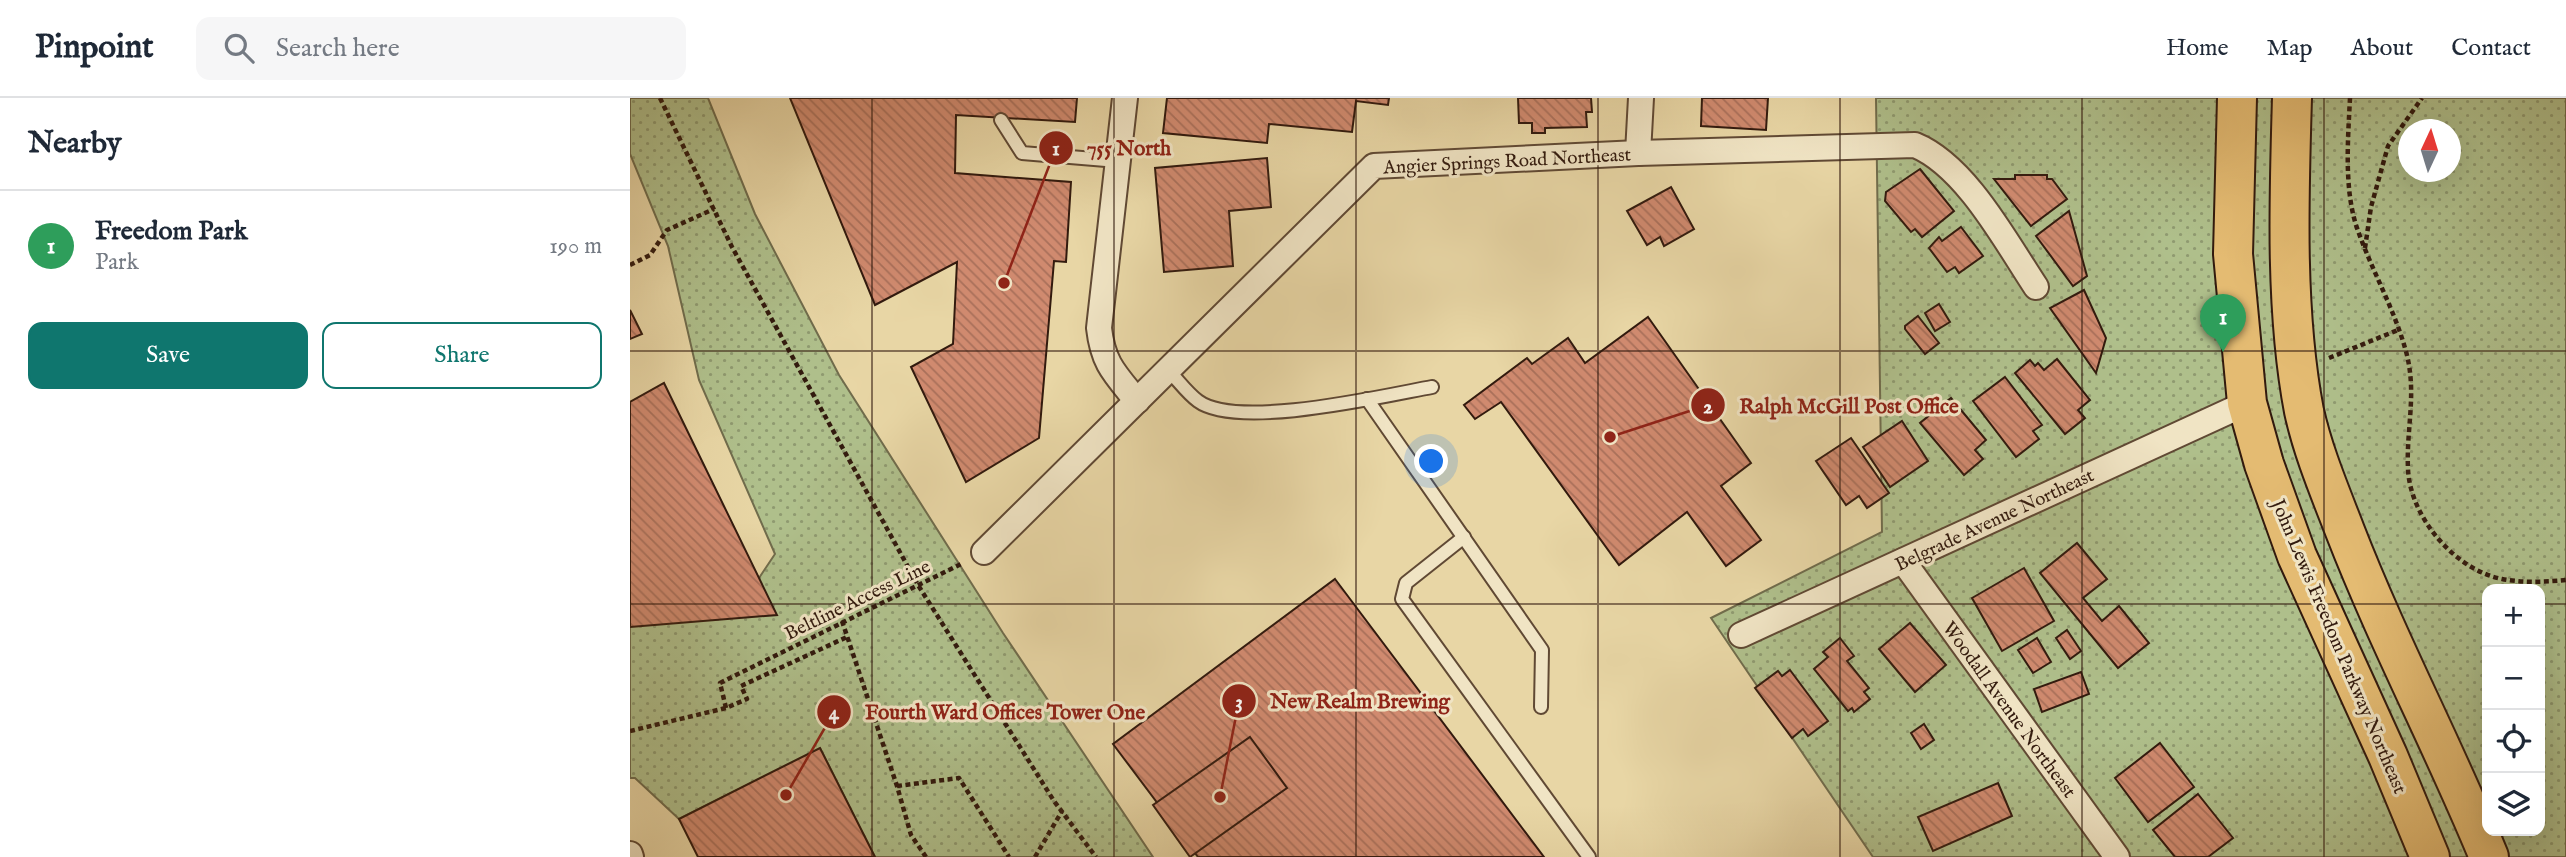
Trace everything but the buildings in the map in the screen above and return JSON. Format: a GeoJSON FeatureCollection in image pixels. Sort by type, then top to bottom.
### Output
{"type":"FeatureCollection","features":[{"type":"Feature","properties":{"kind":"highway","name":"John Lewis Freedom Parkway Northeast"},"geometry":{"type":"LineString","coordinates":[[2236,98],[2233,254],[2246,403],[2263,464],[2297,556],[2388,756],[2430,857]]}},
{"type":"Feature","properties":{"kind":"highway"},"geometry":{"type":"LineString","coordinates":[[2292,98],[2289,212],[2298,370],[2305,412],[2322,473],[2364,580],[2488,857]]}},
{"type":"Feature","properties":{"kind":"street"},"geometry":{"type":"LineString","coordinates":[[1125,98],[1099,328],[1101,349],[1107,363],[1137,401]]}},
{"type":"Feature","properties":{"kind":"street"},"geometry":{"type":"LineString","coordinates":[[1638,153],[1641,98]]}},
{"type":"Feature","properties":{"kind":"street","name":"Angier Springs Road Northeast"},"geometry":{"type":"LineString","coordinates":[[984,552],[1374,166],[1638,153],[1915,145],[1932,152],[1961,178],[2036,287]]}},
{"type":"Feature","properties":{"kind":"street","name":"Belgrade Avenue Northeast"},"geometry":{"type":"LineString","coordinates":[[1741,635],[2246,403]]}},
{"type":"Feature","properties":{"kind":"street","name":"Woodall Avenue Northeast"},"geometry":{"type":"LineString","coordinates":[[1903,561],[2117,857]]}},
{"type":"Feature","properties":{"kind":"lane"},"geometry":{"type":"LineString","coordinates":[[1001,121],[1022,153],[1118,161]]}},
{"type":"Feature","properties":{"kind":"lane"},"geometry":{"type":"LineString","coordinates":[[1168,370],[1199,402],[1227,413],[1261,414],[1432,387]]}},
{"type":"Feature","properties":{"kind":"lane"},"geometry":{"type":"LineString","coordinates":[[1367,398],[1542,650],[1541,708]]}},
{"type":"Feature","properties":{"kind":"lane"},"geometry":{"type":"LineString","coordinates":[[1464,537],[1406,583],[1402,599],[1589,857]]}},
{"type":"Feature","properties":{"kind":"path"},"geometry":{"type":"LineString","coordinates":[[660,98],[732,247],[918,585],[1062,811],[1096,857]]}},
{"type":"Feature","properties":{"kind":"path"},"geometry":{"type":"LineString","coordinates":[[2350,98],[2350,195],[2356,223],[2406,349],[2413,384],[2408,471],[2414,501],[2428,525],[2450,551],[2486,574],[2502,579],[2536,582],[2566,580]]}},
{"type":"Feature","properties":{"kind":"path"},"geometry":{"type":"LineString","coordinates":[[2365,248],[2371,207],[2388,146],[2422,98]]}},
{"type":"Feature","properties":{"kind":"path"},"geometry":{"type":"LineString","coordinates":[[630,265],[650,255],[667,230],[714,209]]}},
{"type":"Feature","properties":{"kind":"path"},"geometry":{"type":"LineString","coordinates":[[2298,370],[2399,330]]}},
{"type":"Feature","properties":{"kind":"path","name":"Beltline Access Line"},"geometry":{"type":"LineString","coordinates":[[926,857],[911,835],[847,637],[741,686],[747,699],[726,708],[720,683],[984,552]]}},
{"type":"Feature","properties":{"kind":"path"},"geometry":{"type":"LineString","coordinates":[[842,621],[847,637]]}},
{"type":"Feature","properties":{"kind":"path"},"geometry":{"type":"LineString","coordinates":[[630,731],[726,708]]}},
{"type":"Feature","properties":{"kind":"path"},"geometry":{"type":"LineString","coordinates":[[897,786],[959,778],[1009,857]]}},
{"type":"Feature","properties":{"kind":"path"},"geometry":{"type":"LineString","coordinates":[[1035,857],[1062,811]]}},
{"type":"Feature","properties":{"kind":"green space"},"geometry":{"type":"Polygon","coordinates":[[[630,98],[708,98],[755,214],[839,375],[1003,633],[1153,857],[875,857],[820,748],[679,819],[635,778],[630,778],[630,615],[745,599],[775,554],[699,380],[668,246],[630,154],[630,98]]]}},
{"type":"Feature","properties":{"kind":"green space"},"geometry":{"type":"Polygon","coordinates":[[[1876,98],[2566,98],[2566,857],[1873,857],[1711,618],[1882,532],[1876,98]]]}},
{"type":"Feature","properties":{"kind":"place","name":"755 North"},"geometry":{"type":"Point","coordinates":[1004,283]}},
{"type":"Feature","properties":{"kind":"place","name":"Freedom Park"},"geometry":{"type":"Point","coordinates":[2223,352]}},
{"type":"Feature","properties":{"kind":"place","name":"Ralph McGill Post Office"},"geometry":{"type":"Point","coordinates":[1610,437]}},
{"type":"Feature","properties":{"kind":"place","name":"Fourth Ward Offices Tower One"},"geometry":{"type":"Point","coordinates":[786,795]}},
{"type":"Feature","properties":{"kind":"place","name":"New Realm Brewing"},"geometry":{"type":"Point","coordinates":[1220,797]}}]}
